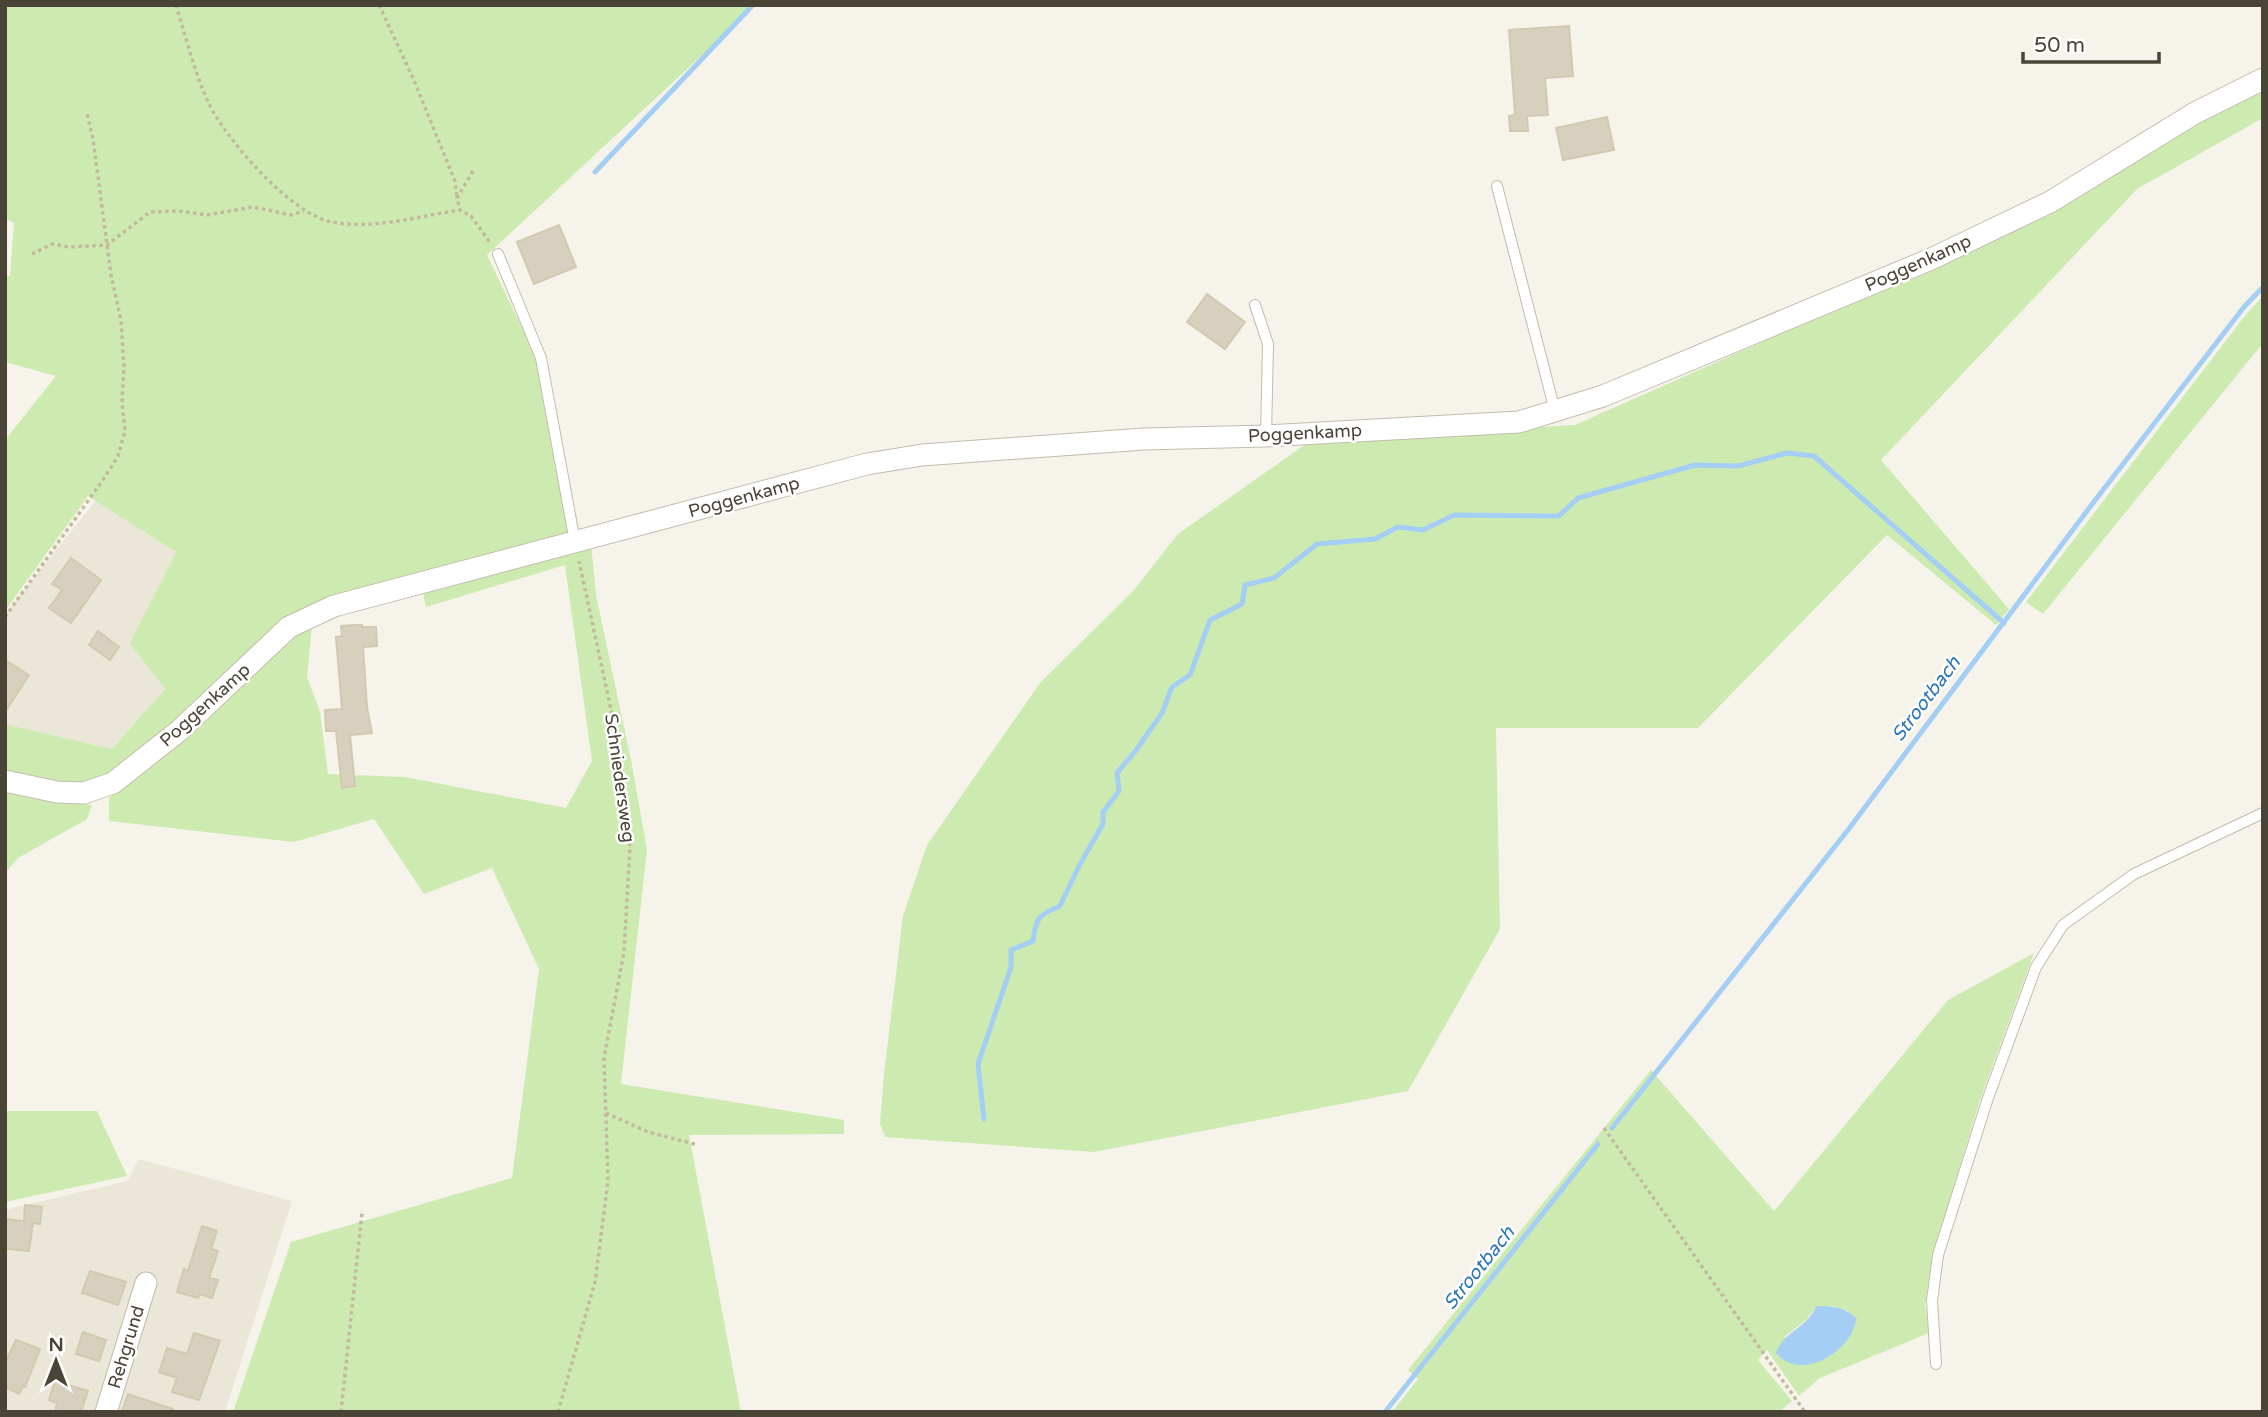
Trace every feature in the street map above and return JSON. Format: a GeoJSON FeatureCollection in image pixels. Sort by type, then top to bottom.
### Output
{"type":"FeatureCollection","features":[{"type":"Feature","properties":{"kind":"street","name":"Poggenkamp"},"geometry":{"type":"LineString","coordinates":[[5,781],[57,792],[83,793],[113,783],[180,730],[289,628],[334,606],[867,464],[922,455],[1144,439],[1266,436],[1519,422],[1555,411],[1603,396],[1931,260],[2050,202],[2194,113],[2263,79]]}},
{"type":"Feature","properties":{"kind":"street","name":"Rehgrund"},"geometry":{"type":"LineString","coordinates":[[107,1412],[146,1283]]}},
{"type":"Feature","properties":{"kind":"lane"},"geometry":{"type":"LineString","coordinates":[[1497,186],[1555,411]]}},
{"type":"Feature","properties":{"kind":"lane"},"geometry":{"type":"LineString","coordinates":[[498,254],[541,358],[575,542]]}},
{"type":"Feature","properties":{"kind":"lane"},"geometry":{"type":"LineString","coordinates":[[1255,305],[1268,344],[1266,436]]}},
{"type":"Feature","properties":{"kind":"lane"},"geometry":{"type":"LineString","coordinates":[[1936,1364],[1932,1301],[1938,1255],[1987,1098],[2036,967],[2063,925],[2134,874],[2263,814]]}},
{"type":"Feature","properties":{"kind":"path"},"geometry":{"type":"LineString","coordinates":[[176,5],[200,80],[218,121],[268,180],[304,211],[331,222],[367,224],[460,210],[471,216],[498,254]]}},
{"type":"Feature","properties":{"kind":"path"},"geometry":{"type":"LineString","coordinates":[[379,5],[455,181],[460,210]]}},
{"type":"Feature","properties":{"kind":"path"},"geometry":{"type":"LineString","coordinates":[[5,617],[106,477],[118,456],[125,431],[121,320],[107,245],[93,139],[86,114]]}},
{"type":"Feature","properties":{"kind":"path"},"geometry":{"type":"LineString","coordinates":[[457,198],[473,171]]}},
{"type":"Feature","properties":{"kind":"path"},"geometry":{"type":"LineString","coordinates":[[32,254],[52,244],[69,247],[107,245],[150,212],[178,211],[207,215],[253,207],[291,215],[304,211]]}},
{"type":"Feature","properties":{"kind":"path","name":"Schniedersweg"},"geometry":{"type":"LineString","coordinates":[[558,1412],[595,1282],[608,1181],[604,1058],[624,952],[630,847],[616,733],[575,542]]}},
{"type":"Feature","properties":{"kind":"path"},"geometry":{"type":"LineString","coordinates":[[606,1113],[648,1132],[698,1145]]}},
{"type":"Feature","properties":{"kind":"path"},"geometry":{"type":"LineString","coordinates":[[1604,1129],[1805,1412]]}},
{"type":"Feature","properties":{"kind":"path"},"geometry":{"type":"LineString","coordinates":[[341,1412],[362,1213]]}},
{"type":"Feature","properties":{"kind":"shaded area"},"geometry":{"type":"Polygon","coordinates":[[[96,500],[176,552],[131,643],[165,689],[112,749],[5,724],[5,614],[96,500]]]}},
{"type":"Feature","properties":{"kind":"shaded area"},"geometry":{"type":"Polygon","coordinates":[[[139,1159],[292,1201],[225,1412],[5,1412],[5,1210],[127,1181],[139,1159]]]}},
{"type":"Feature","properties":{"kind":"green space"},"geometry":{"type":"Polygon","coordinates":[[[5,5],[756,5],[487,255],[538,361],[570,529],[564,536],[335,602],[106,776],[75,783],[5,773],[5,724],[112,749],[165,689],[130,643],[176,552],[88,496],[5,611],[5,440],[56,376],[5,362],[5,276],[10,276],[14,223],[5,218],[5,5]]]}},
{"type":"Feature","properties":{"kind":"green space"},"geometry":{"type":"Polygon","coordinates":[[[2263,86],[2263,118],[2137,189],[1881,460],[2009,609],[1996,625],[1887,535],[1698,728],[1496,728],[1500,929],[1408,1091],[1094,1152],[885,1137],[880,1124],[884,1074],[903,916],[927,845],[1040,683],[1134,590],[1178,534],[1310,441],[1575,425],[1947,260],[2263,86]]]}},
{"type":"Feature","properties":{"kind":"green space"},"geometry":{"type":"Polygon","coordinates":[[[2263,296],[2263,343],[2043,614],[2026,602],[2244,317],[2263,296]]]}},
{"type":"Feature","properties":{"kind":"green space"},"geometry":{"type":"Polygon","coordinates":[[[591,544],[596,595],[647,850],[621,1084],[844,1120],[844,1134],[689,1135],[741,1412],[233,1412],[291,1242],[512,1178],[539,969],[492,868],[424,894],[374,819],[294,842],[109,821],[109,798],[298,632],[312,625],[307,677],[320,712],[328,774],[405,777],[566,808],[592,761],[565,565],[426,607],[423,592],[591,544]]]}},
{"type":"Feature","properties":{"kind":"green space"},"geometry":{"type":"Polygon","coordinates":[[[5,793],[92,805],[87,819],[18,858],[5,873],[5,793]]]}},
{"type":"Feature","properties":{"kind":"green space"},"geometry":{"type":"Polygon","coordinates":[[[2034,953],[1980,1100],[1932,1258],[1925,1305],[1929,1333],[1820,1378],[1799,1396],[1767,1350],[1758,1360],[1792,1401],[1779,1412],[1392,1412],[1418,1379],[1408,1370],[1651,1070],[1774,1211],[1948,1000],[2034,953]],[[1817,1306],[1807,1319],[1783,1338],[1850,1312],[1833,1306],[1817,1306]]]}},
{"type":"Feature","properties":{"kind":"green space"},"geometry":{"type":"Polygon","coordinates":[[[5,1111],[97,1111],[127,1176],[5,1202],[5,1111]]]}},
{"type":"Feature","properties":{"kind":"water"},"geometry":{"type":"Polygon","coordinates":[[[1817,1306],[1838,1308],[1857,1319],[1849,1337],[1833,1354],[1814,1363],[1794,1364],[1784,1360],[1776,1353],[1779,1347],[1785,1338],[1807,1320],[1817,1306]]]}},
{"type":"Feature","properties":{"kind":"building"},"geometry":{"type":"Polygon","coordinates":[[[1569,26],[1573,76],[1545,78],[1548,115],[1527,116],[1528,131],[1510,131],[1509,116],[1515,115],[1509,30],[1569,26]]]}},
{"type":"Feature","properties":{"kind":"building"},"geometry":{"type":"Polygon","coordinates":[[[1607,117],[1614,150],[1563,160],[1556,128],[1607,117]]]}},
{"type":"Feature","properties":{"kind":"building"},"geometry":{"type":"Polygon","coordinates":[[[559,225],[576,267],[534,284],[517,242],[559,225]]]}},
{"type":"Feature","properties":{"kind":"building"},"geometry":{"type":"Polygon","coordinates":[[[1207,294],[1245,322],[1225,349],[1187,322],[1207,294]]]}},
{"type":"Feature","properties":{"kind":"building"},"geometry":{"type":"Polygon","coordinates":[[[71,558],[101,580],[71,623],[49,608],[62,590],[52,584],[71,558]]]}},
{"type":"Feature","properties":{"kind":"building"},"geometry":{"type":"Polygon","coordinates":[[[341,626],[376,627],[377,646],[363,647],[367,707],[372,733],[350,735],[355,786],[342,788],[336,731],[326,731],[325,710],[342,709],[336,637],[342,636],[341,626]]]}},
{"type":"Feature","properties":{"kind":"building"},"geometry":{"type":"Polygon","coordinates":[[[98,631],[119,647],[110,660],[89,645],[98,631]]]}},
{"type":"Feature","properties":{"kind":"building"},"geometry":{"type":"Polygon","coordinates":[[[5,660],[29,675],[5,712],[5,660]]]}},
{"type":"Feature","properties":{"kind":"building"},"geometry":{"type":"Polygon","coordinates":[[[25,1205],[42,1207],[40,1224],[33,1223],[29,1251],[8,1249],[5,1247],[5,1219],[24,1221],[25,1205]]]}},
{"type":"Feature","properties":{"kind":"building"},"geometry":{"type":"Polygon","coordinates":[[[202,1226],[217,1231],[211,1249],[218,1251],[209,1278],[218,1280],[212,1298],[200,1294],[198,1298],[177,1292],[184,1269],[188,1271],[202,1226]]]}},
{"type":"Feature","properties":{"kind":"building"},"geometry":{"type":"Polygon","coordinates":[[[90,1271],[126,1282],[118,1305],[82,1293],[90,1271]]]}},
{"type":"Feature","properties":{"kind":"building"},"geometry":{"type":"Polygon","coordinates":[[[83,1332],[106,1340],[99,1361],[76,1354],[83,1332]]]}},
{"type":"Feature","properties":{"kind":"building"},"geometry":{"type":"Polygon","coordinates":[[[194,1333],[220,1341],[199,1400],[172,1392],[177,1378],[159,1372],[167,1348],[187,1354],[194,1333]]]}},
{"type":"Feature","properties":{"kind":"building"},"geometry":{"type":"Polygon","coordinates":[[[16,1340],[40,1349],[25,1387],[23,1386],[19,1394],[5,1387],[5,1363],[16,1340]]]}},
{"type":"Feature","properties":{"kind":"building"},"geometry":{"type":"Polygon","coordinates":[[[55,1381],[88,1391],[81,1412],[55,1412],[57,1403],[49,1400],[55,1381]]]}},
{"type":"Feature","properties":{"kind":"building"},"geometry":{"type":"Polygon","coordinates":[[[128,1394],[173,1409],[173,1412],[122,1412],[128,1394]]]}},
{"type":"Feature","properties":{"kind":"waterway"},"geometry":{"type":"LineString","coordinates":[[595,172],[753,5]]}},
{"type":"Feature","properties":{"kind":"waterway","name":"Strootbach"},"geometry":{"type":"LineString","coordinates":[[1612,1128],[1848,830],[2093,503],[2244,307],[2263,287]]}},
{"type":"Feature","properties":{"kind":"waterway"},"geometry":{"type":"LineString","coordinates":[[984,1119],[978,1064],[1011,967],[1011,950],[1033,941],[1039,918],[1060,906],[1103,824],[1103,812],[1119,791],[1117,773],[1162,713],[1172,687],[1190,675],[1210,620],[1242,604],[1245,585],[1274,578],[1317,544],[1375,539],[1398,527],[1423,530],[1454,515],[1559,516],[1578,498],[1695,465],[1738,466],[1787,453],[1814,456],[2004,623]]}},
{"type":"Feature","properties":{"kind":"waterway","name":"Strootbach"},"geometry":{"type":"LineString","coordinates":[[1385,1412],[1598,1144]]}}]}
